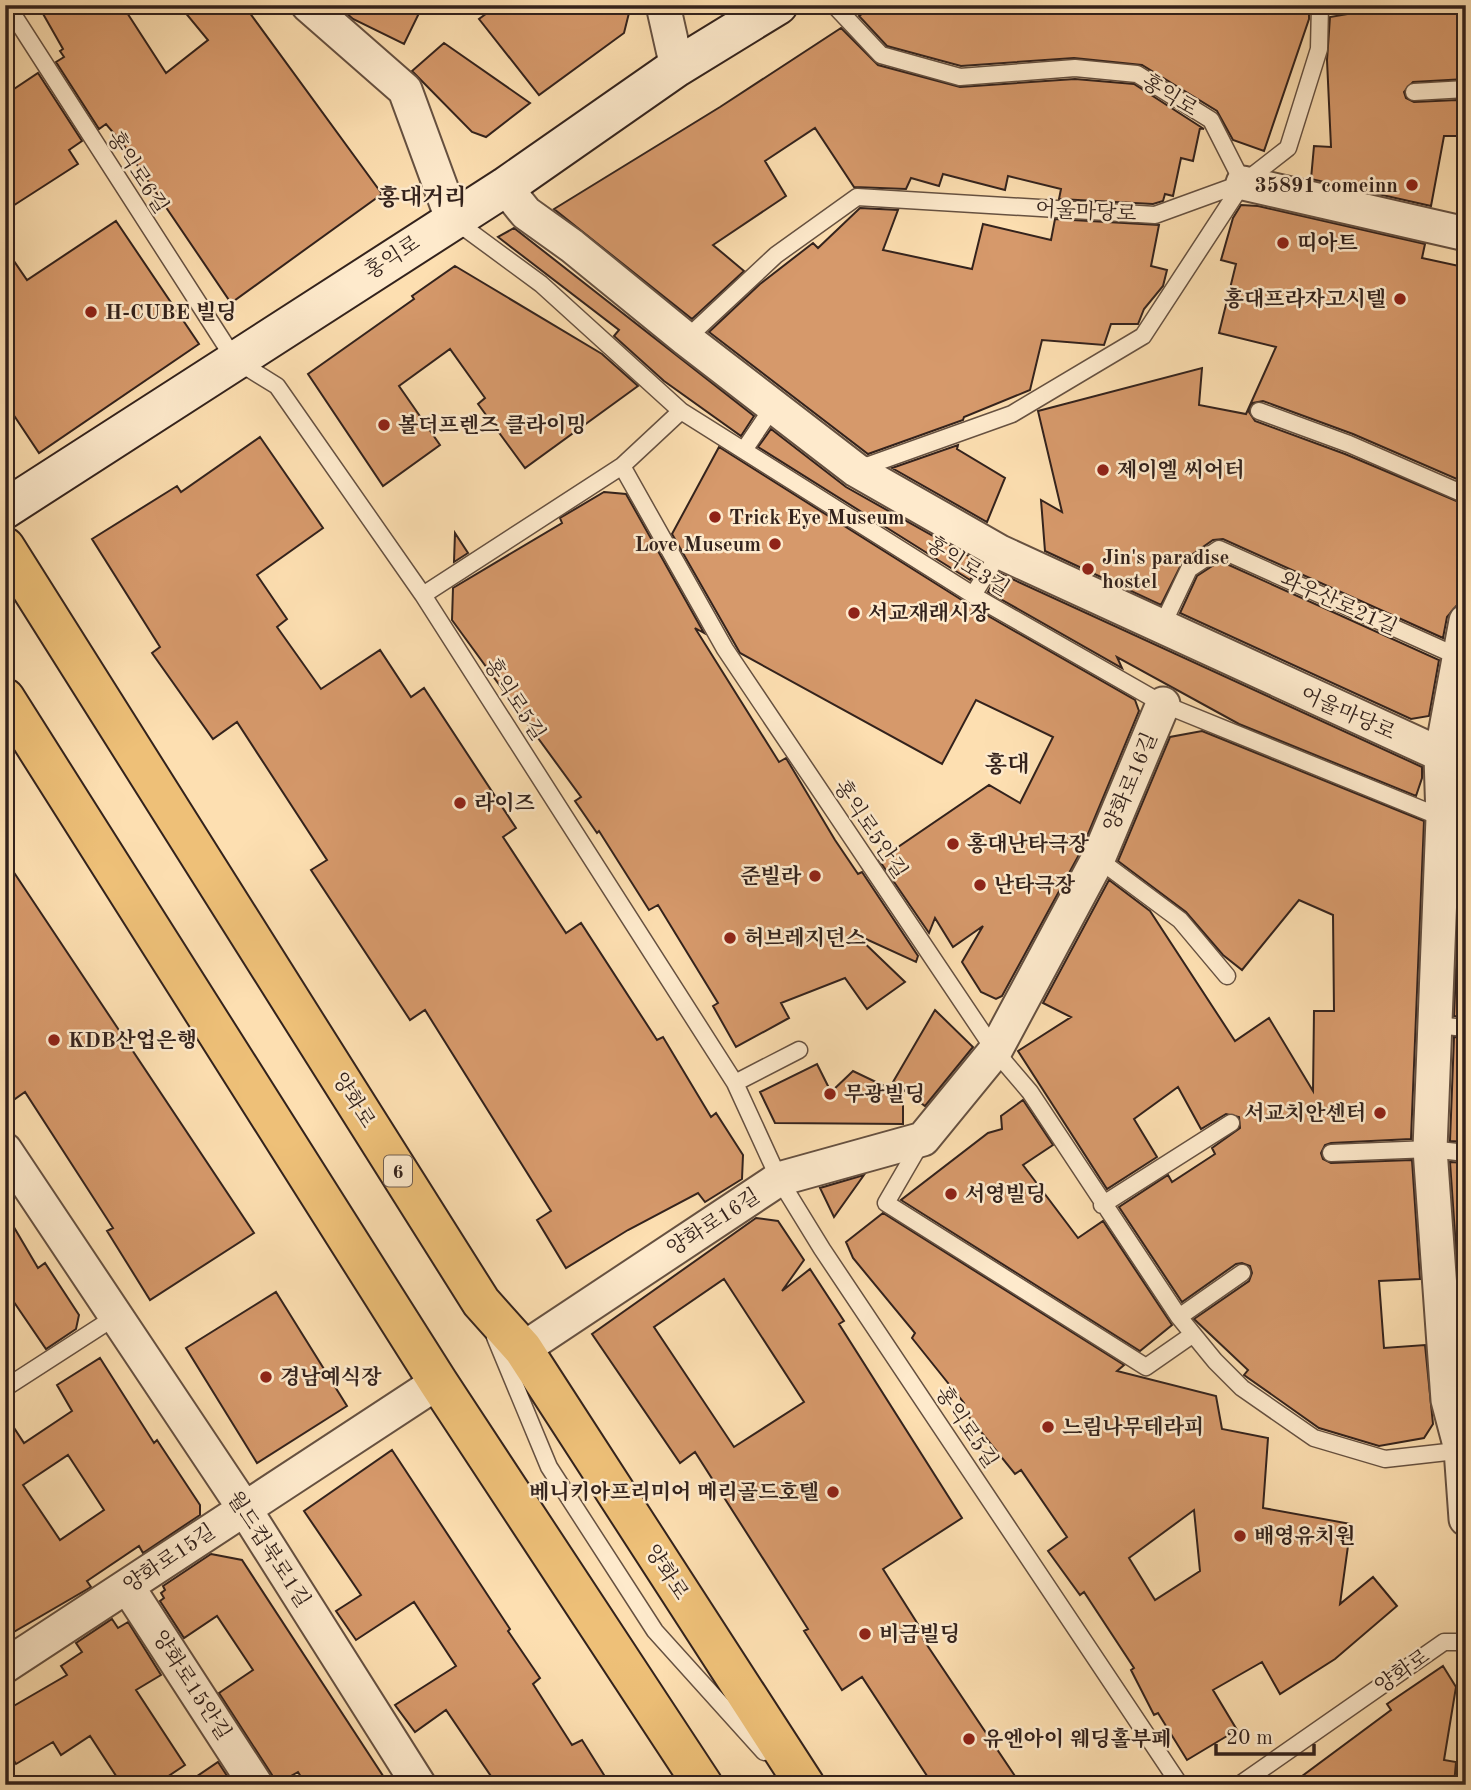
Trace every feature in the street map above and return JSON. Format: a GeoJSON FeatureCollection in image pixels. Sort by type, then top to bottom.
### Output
{"type":"FeatureCollection","features":[{"type":"Feature","properties":{"kind":"main road","name":"홍익로"},"geometry":{"type":"LineString","coordinates":[[5,509],[452,218],[505,187],[677,67],[778,5]]}},
{"type":"Feature","properties":{"kind":"main road","name":"양화로"},"geometry":{"type":"LineString","coordinates":[[5,547],[481,1302],[523,1349],[805,1785]]}},
{"type":"Feature","properties":{"kind":"main road"},"geometry":{"type":"LineString","coordinates":[[5,698],[438,1382],[703,1785]]}},
{"type":"Feature","properties":{"kind":"street"},"geometry":{"type":"LineString","coordinates":[[308,5],[405,90],[452,218]]}},
{"type":"Feature","properties":{"kind":"street"},"geometry":{"type":"LineString","coordinates":[[663,5],[677,67]]}},
{"type":"Feature","properties":{"kind":"street"},"geometry":{"type":"LineString","coordinates":[[1243,183],[1466,234]]}},
{"type":"Feature","properties":{"kind":"street","name":"어울마당로"},"geometry":{"type":"LineString","coordinates":[[505,187],[526,213],[619,282],[686,340],[856,470],[999,552],[1453,761]]}},
{"type":"Feature","properties":{"kind":"street"},"geometry":{"type":"LineString","coordinates":[[1466,621],[1459,657],[1453,761],[1443,818],[1453,891],[1450,1027],[1430,1149],[1449,1332],[1448,1400],[1463,1450],[1466,1519]]}},
{"type":"Feature","properties":{"kind":"street","name":"양화로16길"},"geometry":{"type":"LineString","coordinates":[[523,1349],[779,1179],[923,1139],[995,1051],[1098,859],[1163,704]]}},
{"type":"Feature","properties":{"kind":"street","name":"월드컵북로1길"},"geometry":{"type":"LineString","coordinates":[[5,1150],[244,1508],[419,1785]]}},
{"type":"Feature","properties":{"kind":"street","name":"양화로15길"},"geometry":{"type":"LineString","coordinates":[[5,1666],[438,1382]]}},
{"type":"Feature","properties":{"kind":"street","name":"양화로15안길"},"geometry":{"type":"LineString","coordinates":[[127,1586],[256,1785]]}},
{"type":"Feature","properties":{"kind":"lane","name":"홍익로6길"},"geometry":{"type":"LineString","coordinates":[[7,5],[235,360]]}},
{"type":"Feature","properties":{"kind":"lane","name":"홍익로"},"geometry":{"type":"LineString","coordinates":[[834,5],[881,55],[960,77],[1075,68],[1137,74],[1211,120],[1243,183]]}},
{"type":"Feature","properties":{"kind":"lane"},"geometry":{"type":"LineString","coordinates":[[856,470],[1012,414],[1143,336],[1243,183],[1288,148],[1319,49],[1320,5]]}},
{"type":"Feature","properties":{"kind":"lane"},"geometry":{"type":"LineString","coordinates":[[1414,92],[1466,89]]}},
{"type":"Feature","properties":{"kind":"lane","name":"어울마당로"},"geometry":{"type":"LineString","coordinates":[[686,340],[776,255],[857,197],[1155,215],[1243,183]]}},
{"type":"Feature","properties":{"kind":"lane","name":"홍익로3길"},"geometry":{"type":"LineString","coordinates":[[452,218],[541,284],[681,411],[973,595],[1163,704],[1443,818]]}},
{"type":"Feature","properties":{"kind":"lane","name":"홍익로5길"},"geometry":{"type":"LineString","coordinates":[[235,360],[277,386],[423,594],[735,1083],[779,1179],[822,1249],[1180,1785]]}},
{"type":"Feature","properties":{"kind":"lane"},"geometry":{"type":"LineString","coordinates":[[744,450],[772,407]]}},
{"type":"Feature","properties":{"kind":"lane"},"geometry":{"type":"LineString","coordinates":[[423,594],[622,466],[681,411]]}},
{"type":"Feature","properties":{"kind":"lane"},"geometry":{"type":"LineString","coordinates":[[1259,411],[1349,444],[1466,495]]}},
{"type":"Feature","properties":{"kind":"lane","name":"홍익로5안길"},"geometry":{"type":"LineString","coordinates":[[622,466],[725,649],[995,1051],[1030,1092],[1102,1205],[1192,1335],[1242,1388],[1314,1438],[1385,1459],[1463,1450]]}},
{"type":"Feature","properties":{"kind":"lane","name":"와우산로21길"},"geometry":{"type":"LineString","coordinates":[[1161,628],[1189,569],[1219,550],[1459,657]]}},
{"type":"Feature","properties":{"kind":"lane"},"geometry":{"type":"LineString","coordinates":[[973,595],[999,552]]}},
{"type":"Feature","properties":{"kind":"lane","name":"양화로16길"},"geometry":{"type":"LineString","coordinates":[[1098,859],[1180,920],[1227,976]]}},
{"type":"Feature","properties":{"kind":"lane"},"geometry":{"type":"LineString","coordinates":[[735,1083],[799,1050]]}},
{"type":"Feature","properties":{"kind":"lane"},"geometry":{"type":"LineString","coordinates":[[1102,1205],[1231,1123]]}},
{"type":"Feature","properties":{"kind":"lane","name":"양화로16길"},"geometry":{"type":"LineString","coordinates":[[923,1139],[886,1203],[1146,1367],[1192,1335]]}},
{"type":"Feature","properties":{"kind":"lane"},"geometry":{"type":"LineString","coordinates":[[1331,1153],[1430,1149],[1466,1153]]}},
{"type":"Feature","properties":{"kind":"lane"},"geometry":{"type":"LineString","coordinates":[[1179,1317],[1242,1273]]}},
{"type":"Feature","properties":{"kind":"lane"},"geometry":{"type":"LineString","coordinates":[[481,1302],[549,1467],[655,1631],[794,1785]]}},
{"type":"Feature","properties":{"kind":"lane"},"geometry":{"type":"LineString","coordinates":[[5,1388],[115,1317]]}},
{"type":"Feature","properties":{"kind":"lane","name":"양화로"},"geometry":{"type":"LineString","coordinates":[[1239,1785],[1444,1642],[1466,1642]]}},
{"type":"Feature","properties":{"kind":"building"},"geometry":{"type":"Polygon","coordinates":[[[38,5],[122,5],[166,73],[208,40],[179,5],[244,5],[382,194],[231,303],[123,144],[106,124],[99,129],[56,62],[64,57],[60,51],[63,49],[38,5]]]}},
{"type":"Feature","properties":{"kind":"building"},"geometry":{"type":"Polygon","coordinates":[[[337,5],[423,5],[404,44],[353,19],[337,5]]]}},
{"type":"Feature","properties":{"kind":"building"},"geometry":{"type":"Polygon","coordinates":[[[498,5],[631,5],[624,33],[539,95],[479,19],[498,5]]]}},
{"type":"Feature","properties":{"kind":"building"},"geometry":{"type":"Polygon","coordinates":[[[876,5],[1309,5],[1309,19],[1264,151],[1233,140],[1217,111],[1142,65],[1074,58],[961,66],[887,46],[859,16],[876,5]]]}},
{"type":"Feature","properties":{"kind":"building"},"geometry":{"type":"Polygon","coordinates":[[[1400,5],[1466,5],[1466,79],[1413,82],[1404,92],[1406,98],[1414,102],[1457,100],[1458,136],[1444,136],[1431,206],[1311,179],[1314,146],[1331,147],[1327,60],[1330,17],[1400,5]]]}},
{"type":"Feature","properties":{"kind":"building"},"geometry":{"type":"Polygon","coordinates":[[[841,28],[878,65],[960,87],[1075,79],[1134,84],[1204,129],[1200,128],[1193,161],[1181,158],[1173,196],[1165,194],[1163,201],[1153,204],[1059,199],[1061,189],[1008,176],[1005,190],[943,174],[939,186],[911,178],[906,189],[854,187],[815,128],[765,161],[786,196],[713,245],[744,271],[692,319],[554,209],[720,107],[841,28]]]}},
{"type":"Feature","properties":{"kind":"building"},"geometry":{"type":"Polygon","coordinates":[[[444,43],[530,103],[486,137],[472,132],[412,71],[444,43]]]}},
{"type":"Feature","properties":{"kind":"building"},"geometry":{"type":"Polygon","coordinates":[[[38,73],[82,141],[69,150],[78,164],[5,211],[5,95],[38,73]]]}},
{"type":"Feature","properties":{"kind":"building"},"geometry":{"type":"Polygon","coordinates":[[[1241,205],[1258,206],[1425,244],[1422,258],[1459,266],[1458,270],[1466,271],[1466,483],[1353,434],[1263,401],[1253,403],[1249,412],[1255,421],[1345,454],[1466,505],[1466,572],[1459,603],[1447,617],[1443,638],[1223,539],[1213,540],[1183,561],[1161,605],[1045,551],[1041,500],[1062,512],[1038,411],[1202,368],[1199,405],[1246,414],[1276,347],[1219,333],[1236,264],[1221,260],[1233,218],[1241,205]]]}},
{"type":"Feature","properties":{"kind":"building"},"geometry":{"type":"Polygon","coordinates":[[[860,208],[898,210],[883,250],[972,269],[983,224],[1051,240],[1055,219],[1159,225],[1151,266],[1167,270],[1163,286],[1144,309],[1138,324],[1111,324],[1104,345],[1042,340],[1030,390],[964,417],[963,420],[868,454],[709,332],[760,284],[813,243],[818,248],[860,208]]]}},
{"type":"Feature","properties":{"kind":"building","name":"H-CUBE 빌딩"},"geometry":{"type":"Polygon","coordinates":[[[116,221],[199,344],[39,453],[5,402],[5,248],[27,280],[116,221]]]}},
{"type":"Feature","properties":{"kind":"building"},"geometry":{"type":"Polygon","coordinates":[[[514,228],[754,416],[741,436],[664,381],[614,336],[619,330],[498,237],[514,228]]]}},
{"type":"Feature","properties":{"kind":"building"},"geometry":{"type":"Polygon","coordinates":[[[455,266],[602,354],[638,386],[525,468],[478,404],[485,398],[450,349],[399,386],[440,445],[383,486],[308,374],[414,299],[412,296],[455,266]]]}},
{"type":"Feature","properties":{"kind":"building"},"geometry":{"type":"Polygon","coordinates":[[[771,429],[846,487],[981,563],[970,580],[758,447],[771,429]]]}},
{"type":"Feature","properties":{"kind":"building"},"geometry":{"type":"Polygon","coordinates":[[[260,437],[323,528],[257,575],[287,619],[277,627],[321,689],[380,650],[411,697],[424,688],[516,828],[503,837],[566,933],[581,923],[657,1040],[663,1037],[711,1117],[716,1113],[743,1155],[742,1179],[705,1202],[698,1193],[628,1230],[566,1268],[537,1220],[551,1211],[425,1010],[410,1020],[311,870],[327,860],[237,722],[213,739],[152,653],[160,647],[92,539],[177,486],[181,492],[260,437]]]}},
{"type":"Feature","properties":{"kind":"building"},"geometry":{"type":"Polygon","coordinates":[[[958,445],[957,449],[1005,478],[987,522],[892,468],[958,445]]]}},
{"type":"Feature","properties":{"kind":"building"},"geometry":{"type":"Polygon","coordinates":[[[719,447],[976,609],[1135,700],[1139,711],[1081,851],[1002,996],[996,999],[981,992],[962,962],[983,926],[953,947],[935,918],[929,933],[879,860],[989,785],[1020,803],[1053,737],[976,700],[942,764],[740,653],[672,534],[719,447]]]}},
{"type":"Feature","properties":{"kind":"building"},"geometry":{"type":"Polygon","coordinates":[[[604,492],[626,494],[704,633],[695,628],[779,762],[786,758],[835,840],[858,874],[862,872],[918,956],[916,962],[855,934],[905,982],[867,1009],[845,978],[781,1003],[789,1018],[736,1047],[713,1006],[718,1003],[658,905],[649,910],[599,831],[597,833],[575,801],[581,797],[452,620],[453,588],[562,523],[560,518],[604,492]]]}},
{"type":"Feature","properties":{"kind":"building"},"geometry":{"type":"Polygon","coordinates":[[[455,533],[468,553],[454,562],[455,533]]]}},
{"type":"Feature","properties":{"kind":"building"},"geometry":{"type":"Polygon","coordinates":[[[1220,561],[1439,660],[1429,716],[1411,719],[1180,613],[1197,576],[1220,561]]]}},
{"type":"Feature","properties":{"kind":"building"},"geometry":{"type":"Polygon","coordinates":[[[999,573],[1422,767],[1422,778],[1416,796],[1239,724],[1117,657],[1122,668],[988,592],[999,573]]]}},
{"type":"Feature","properties":{"kind":"building"},"geometry":{"type":"Polygon","coordinates":[[[1202,731],[1424,821],[1411,1139],[1331,1143],[1325,1145],[1321,1153],[1323,1159],[1331,1163],[1412,1160],[1420,1279],[1379,1281],[1384,1348],[1425,1345],[1433,1424],[1424,1438],[1379,1446],[1319,1428],[1244,1375],[1248,1370],[1194,1319],[1249,1281],[1252,1273],[1250,1266],[1236,1264],[1182,1302],[1119,1207],[1168,1175],[1172,1182],[1215,1154],[1212,1148],[1240,1128],[1239,1117],[1226,1114],[1201,1129],[1178,1087],[1134,1119],[1157,1157],[1107,1189],[1018,1051],[1071,1017],[1043,1003],[1109,880],[1150,911],[1235,1041],[1269,1018],[1313,1091],[1314,1011],[1334,1011],[1333,915],[1299,900],[1242,970],[1223,955],[1186,912],[1118,861],[1170,737],[1202,731]]]}},
{"type":"Feature","properties":{"kind":"building"},"geometry":{"type":"Polygon","coordinates":[[[1462,818],[1466,820],[1466,880],[1460,880],[1462,818]]]}},
{"type":"Feature","properties":{"kind":"building"},"geometry":{"type":"Polygon","coordinates":[[[5,859],[254,1233],[150,1300],[107,1231],[113,1228],[25,1092],[5,1106],[5,859]]]}},
{"type":"Feature","properties":{"kind":"building"},"geometry":{"type":"Polygon","coordinates":[[[1459,901],[1466,901],[1466,1017],[1454,1016],[1459,901]]]}},
{"type":"Feature","properties":{"kind":"building"},"geometry":{"type":"Polygon","coordinates":[[[935,1010],[973,1047],[925,1106],[893,1082],[935,1010]]]}},
{"type":"Feature","properties":{"kind":"building"},"geometry":{"type":"Polygon","coordinates":[[[1454,1037],[1466,1038],[1466,1142],[1450,1141],[1454,1037]]]}},
{"type":"Feature","properties":{"kind":"building","name":"무광빌딩"},"geometry":{"type":"Polygon","coordinates":[[[817,1064],[831,1092],[853,1071],[903,1095],[903,1124],[775,1123],[760,1092],[817,1064]]]}},
{"type":"Feature","properties":{"kind":"building"},"geometry":{"type":"Polygon","coordinates":[[[1023,1100],[1053,1145],[1023,1165],[1078,1238],[1103,1221],[1172,1325],[1140,1351],[901,1200],[988,1133],[1002,1129],[1001,1116],[1023,1100]]]}},
{"type":"Feature","properties":{"kind":"building"},"geometry":{"type":"Polygon","coordinates":[[[1450,1162],[1466,1163],[1466,1276],[1458,1277],[1450,1162]]]}},
{"type":"Feature","properties":{"kind":"building"},"geometry":{"type":"Polygon","coordinates":[[[864,1175],[834,1217],[820,1188],[864,1175]]]}},
{"type":"Feature","properties":{"kind":"building"},"geometry":{"type":"Polygon","coordinates":[[[5,1212],[38,1268],[45,1263],[79,1315],[76,1329],[46,1349],[5,1289],[5,1212]]]}},
{"type":"Feature","properties":{"kind":"building"},"geometry":{"type":"Polygon","coordinates":[[[883,1213],[1124,1365],[1117,1371],[1216,1396],[1222,1429],[1268,1438],[1263,1508],[1351,1524],[1340,1604],[1373,1577],[1397,1606],[1335,1659],[1280,1694],[1262,1662],[1213,1690],[1237,1730],[1187,1760],[1158,1713],[1154,1715],[1131,1670],[1134,1668],[1084,1592],[1080,1595],[1048,1551],[1067,1537],[1021,1470],[1015,1474],[960,1406],[964,1403],[912,1338],[915,1333],[853,1258],[846,1242],[883,1213]],[[1194,1510],[1129,1558],[1155,1600],[1200,1571],[1194,1510]]]}},
{"type":"Feature","properties":{"kind":"building"},"geometry":{"type":"Polygon","coordinates":[[[756,1218],[778,1221],[804,1260],[782,1291],[810,1269],[844,1321],[839,1324],[962,1518],[883,1569],[926,1637],[923,1639],[1021,1785],[933,1785],[862,1677],[842,1690],[804,1631],[808,1629],[695,1452],[680,1463],[592,1334],[756,1218]],[[724,1279],[654,1327],[734,1447],[804,1402],[724,1279]]]}},
{"type":"Feature","properties":{"kind":"building","name":"경남예식장"},"geometry":{"type":"Polygon","coordinates":[[[276,1292],[347,1406],[257,1463],[186,1348],[276,1292]]]}},
{"type":"Feature","properties":{"kind":"building"},"geometry":{"type":"Polygon","coordinates":[[[100,1358],[154,1443],[157,1440],[200,1505],[200,1515],[143,1553],[139,1546],[87,1581],[91,1587],[5,1637],[5,1414],[24,1443],[72,1411],[57,1385],[100,1358]],[[68,1455],[23,1485],[60,1540],[104,1510],[68,1455]]]}},
{"type":"Feature","properties":{"kind":"building"},"geometry":{"type":"Polygon","coordinates":[[[392,1450],[540,1678],[533,1684],[572,1745],[582,1740],[604,1775],[590,1785],[497,1785],[446,1710],[415,1732],[395,1705],[456,1666],[414,1602],[356,1640],[336,1611],[361,1595],[304,1511],[392,1450]]]}},
{"type":"Feature","properties":{"kind":"building"},"geometry":{"type":"Polygon","coordinates":[[[211,1554],[242,1560],[389,1785],[306,1785],[298,1772],[275,1785],[272,1775],[219,1693],[253,1670],[217,1616],[184,1638],[160,1601],[164,1598],[161,1593],[165,1590],[163,1586],[211,1554]]]}},
{"type":"Feature","properties":{"kind":"building"},"geometry":{"type":"Polygon","coordinates":[[[112,1619],[118,1628],[128,1622],[161,1675],[136,1690],[185,1765],[155,1785],[122,1785],[90,1736],[61,1755],[53,1742],[16,1764],[5,1746],[5,1711],[67,1675],[61,1666],[82,1652],[76,1643],[112,1619]]]}},
{"type":"Feature","properties":{"kind":"building"},"geometry":{"type":"Polygon","coordinates":[[[1443,1666],[1456,1687],[1444,1760],[1456,1762],[1454,1785],[1290,1785],[1391,1710],[1387,1704],[1443,1666]]]}},
{"type":"Feature","properties":{"kind":"building"},"geometry":{"type":"Polygon","coordinates":[[[218,1762],[233,1785],[184,1785],[218,1762]]]}},
{"type":"Feature","properties":{"kind":"place","name":"35891 comeinn"},"geometry":{"type":"Point","coordinates":[1412,185]}},
{"type":"Feature","properties":{"kind":"place","name":"띠아트"},"geometry":{"type":"Point","coordinates":[1283,243]}},
{"type":"Feature","properties":{"kind":"place","name":"홍대프라자고시텔"},"geometry":{"type":"Point","coordinates":[1400,299]}},
{"type":"Feature","properties":{"kind":"place","name":"H-CUBE 빌딩"},"geometry":{"type":"Point","coordinates":[91,312]}},
{"type":"Feature","properties":{"kind":"place","name":"볼더프렌즈 클라이밍"},"geometry":{"type":"Point","coordinates":[384,425]}},
{"type":"Feature","properties":{"kind":"place","name":"제이엘 씨어터"},"geometry":{"type":"Point","coordinates":[1103,470]}},
{"type":"Feature","properties":{"kind":"place","name":"Trick Eye Museum"},"geometry":{"type":"Point","coordinates":[715,517]}},
{"type":"Feature","properties":{"kind":"place","name":"Love Museum"},"geometry":{"type":"Point","coordinates":[775,544]}},
{"type":"Feature","properties":{"kind":"place","name":"Jin's paradise hostel"},"geometry":{"type":"Point","coordinates":[1088,569]}},
{"type":"Feature","properties":{"kind":"place","name":"서교재래시장"},"geometry":{"type":"Point","coordinates":[854,613]}},
{"type":"Feature","properties":{"kind":"place","name":"라이즈"},"geometry":{"type":"Point","coordinates":[460,803]}},
{"type":"Feature","properties":{"kind":"place","name":"홍대난타극장"},"geometry":{"type":"Point","coordinates":[953,844]}},
{"type":"Feature","properties":{"kind":"place","name":"준빌라"},"geometry":{"type":"Point","coordinates":[815,876]}},
{"type":"Feature","properties":{"kind":"place","name":"난타극장"},"geometry":{"type":"Point","coordinates":[980,885]}},
{"type":"Feature","properties":{"kind":"place","name":"허브레지던스"},"geometry":{"type":"Point","coordinates":[730,938]}},
{"type":"Feature","properties":{"kind":"place","name":"KDB산업은행"},"geometry":{"type":"Point","coordinates":[54,1040]}},
{"type":"Feature","properties":{"kind":"place","name":"무광빌딩"},"geometry":{"type":"Point","coordinates":[830,1094]}},
{"type":"Feature","properties":{"kind":"place","name":"서교치안센터"},"geometry":{"type":"Point","coordinates":[1380,1113]}},
{"type":"Feature","properties":{"kind":"place","name":"서영빌딩"},"geometry":{"type":"Point","coordinates":[951,1194]}},
{"type":"Feature","properties":{"kind":"place","name":"경남예식장"},"geometry":{"type":"Point","coordinates":[266,1377]}},
{"type":"Feature","properties":{"kind":"place","name":"느림나무테라피"},"geometry":{"type":"Point","coordinates":[1048,1427]}},
{"type":"Feature","properties":{"kind":"place","name":"베니키아프리미어 메리골드호텔"},"geometry":{"type":"Point","coordinates":[833,1492]}},
{"type":"Feature","properties":{"kind":"place","name":"배영유치원"},"geometry":{"type":"Point","coordinates":[1240,1536]}},
{"type":"Feature","properties":{"kind":"place","name":"비금빌딩"},"geometry":{"type":"Point","coordinates":[865,1634]}},
{"type":"Feature","properties":{"kind":"place","name":"유엔아이 웨딩홀부페"},"geometry":{"type":"Point","coordinates":[969,1739]}},
{"type":"Feature","properties":{"kind":"district","name":"홍대거리"},"geometry":{"type":"Point","coordinates":[422,197]}},
{"type":"Feature","properties":{"kind":"district","name":"홍대"},"geometry":{"type":"Point","coordinates":[1007,764]}}]}
